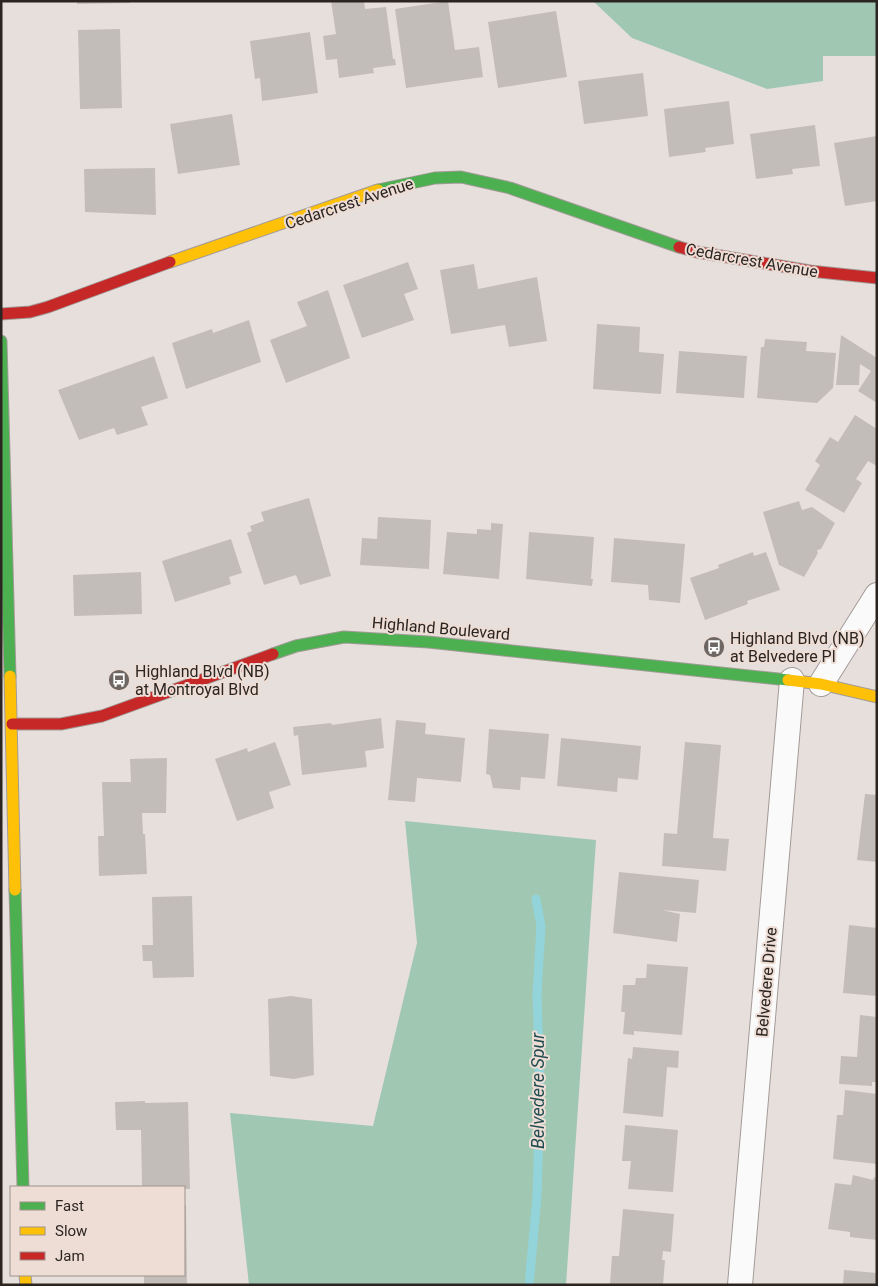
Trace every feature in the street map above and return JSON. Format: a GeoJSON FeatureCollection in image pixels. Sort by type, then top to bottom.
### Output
{"type":"FeatureCollection","features":[{"type":"Feature","properties":{"kind":"street","name":"Cedarcrest Avenue"},"geometry":{"type":"LineString","coordinates":[[1,314],[30,312],[48,307],[146,270],[375,191],[434,178],[461,177],[510,188],[646,237],[697,252],[810,271],[877,278]]}},
{"type":"Feature","properties":{"kind":"street"},"geometry":{"type":"LineString","coordinates":[[1,340],[23,1186]]}},
{"type":"Feature","properties":{"kind":"street"},"geometry":{"type":"LineString","coordinates":[[821,684],[877,596]]}},
{"type":"Feature","properties":{"kind":"street","name":"Highland Boulevard"},"geometry":{"type":"LineString","coordinates":[[12,724],[60,724],[102,716],[265,656],[296,646],[344,637],[428,642],[792,680],[821,684],[877,697]]}},
{"type":"Feature","properties":{"kind":"street","name":"Belvedere Drive"},"geometry":{"type":"LineString","coordinates":[[740,1285],[792,680]]}},
{"type":"Feature","properties":{"kind":"green space"},"geometry":{"type":"Polygon","coordinates":[[[593,1],[877,1],[877,56],[823,56],[823,81],[767,89],[632,38],[593,1]]]}},
{"type":"Feature","properties":{"kind":"green space"},"geometry":{"type":"Polygon","coordinates":[[[405,821],[596,840],[566,1285],[249,1285],[230,1113],[373,1126],[417,943],[405,821]]]}},
{"type":"Feature","properties":{"kind":"building"},"geometry":{"type":"Polygon","coordinates":[[[77,1],[130,1],[130,3],[77,4],[77,1]]]}},
{"type":"Feature","properties":{"kind":"building"},"geometry":{"type":"Polygon","coordinates":[[[331,1],[364,1],[365,9],[386,7],[393,59],[395,59],[396,65],[373,68],[374,73],[339,78],[337,59],[326,60],[323,36],[336,34],[331,1]]]}},
{"type":"Feature","properties":{"kind":"building"},"geometry":{"type":"Polygon","coordinates":[[[448,1],[455,50],[479,47],[483,77],[406,88],[395,9],[448,1]]]}},
{"type":"Feature","properties":{"kind":"building"},"geometry":{"type":"Polygon","coordinates":[[[556,11],[567,77],[498,88],[488,22],[556,11]]]}},
{"type":"Feature","properties":{"kind":"building"},"geometry":{"type":"Polygon","coordinates":[[[120,29],[122,108],[80,109],[78,30],[120,29]]]}},
{"type":"Feature","properties":{"kind":"building"},"geometry":{"type":"Polygon","coordinates":[[[310,32],[318,93],[262,101],[260,78],[255,79],[250,41],[310,32]]]}},
{"type":"Feature","properties":{"kind":"building"},"geometry":{"type":"Polygon","coordinates":[[[643,73],[648,116],[584,124],[578,81],[643,73]]]}},
{"type":"Feature","properties":{"kind":"building"},"geometry":{"type":"Polygon","coordinates":[[[729,101],[734,144],[705,148],[706,152],[669,157],[664,109],[729,101]]]}},
{"type":"Feature","properties":{"kind":"building"},"geometry":{"type":"Polygon","coordinates":[[[232,114],[240,165],[178,174],[170,124],[232,114]]]}},
{"type":"Feature","properties":{"kind":"building"},"geometry":{"type":"Polygon","coordinates":[[[815,125],[820,166],[792,169],[793,174],[756,179],[750,134],[815,125]]]}},
{"type":"Feature","properties":{"kind":"building"},"geometry":{"type":"Polygon","coordinates":[[[877,136],[877,201],[845,206],[834,143],[877,136]]]}},
{"type":"Feature","properties":{"kind":"building"},"geometry":{"type":"Polygon","coordinates":[[[155,168],[156,215],[85,212],[84,169],[155,168]]]}},
{"type":"Feature","properties":{"kind":"building"},"geometry":{"type":"Polygon","coordinates":[[[408,262],[418,289],[404,294],[414,320],[362,338],[343,285],[408,262]]]}},
{"type":"Feature","properties":{"kind":"building"},"geometry":{"type":"Polygon","coordinates":[[[474,264],[478,289],[537,277],[547,341],[509,347],[505,325],[451,334],[440,270],[474,264]]]}},
{"type":"Feature","properties":{"kind":"building"},"geometry":{"type":"Polygon","coordinates":[[[328,290],[350,358],[286,383],[270,340],[307,326],[297,302],[328,290]]]}},
{"type":"Feature","properties":{"kind":"building"},"geometry":{"type":"Polygon","coordinates":[[[249,320],[261,362],[186,389],[172,343],[212,329],[213,333],[249,320]]]}},
{"type":"Feature","properties":{"kind":"building"},"geometry":{"type":"Polygon","coordinates":[[[597,324],[640,327],[639,352],[664,354],[661,394],[593,389],[597,324]]]}},
{"type":"Feature","properties":{"kind":"building"},"geometry":{"type":"Polygon","coordinates":[[[841,335],[877,358],[877,403],[858,391],[871,371],[860,364],[859,385],[836,385],[841,335]]]}},
{"type":"Feature","properties":{"kind":"building"},"geometry":{"type":"Polygon","coordinates":[[[765,339],[807,342],[806,351],[836,353],[833,388],[817,403],[757,398],[761,347],[764,347],[765,339]]]}},
{"type":"Feature","properties":{"kind":"building"},"geometry":{"type":"Polygon","coordinates":[[[679,351],[747,356],[744,398],[676,393],[679,351]]]}},
{"type":"Feature","properties":{"kind":"building"},"geometry":{"type":"Polygon","coordinates":[[[154,356],[168,398],[141,407],[148,425],[117,435],[114,428],[79,440],[58,390],[154,356]]]}},
{"type":"Feature","properties":{"kind":"building"},"geometry":{"type":"Polygon","coordinates":[[[855,415],[877,429],[877,466],[868,461],[856,479],[862,483],[844,513],[805,490],[820,465],[815,461],[830,437],[838,442],[855,415]]]}},
{"type":"Feature","properties":{"kind":"building"},"geometry":{"type":"Polygon","coordinates":[[[309,498],[331,576],[300,585],[296,575],[264,585],[247,533],[252,531],[250,526],[264,521],[261,512],[309,498]]]}},
{"type":"Feature","properties":{"kind":"building"},"geometry":{"type":"Polygon","coordinates":[[[799,501],[802,510],[812,507],[835,523],[821,549],[817,550],[818,553],[804,577],[779,565],[763,512],[799,501]]]}},
{"type":"Feature","properties":{"kind":"building"},"geometry":{"type":"Polygon","coordinates":[[[378,517],[431,520],[429,569],[360,565],[362,538],[377,539],[378,517]]]}},
{"type":"Feature","properties":{"kind":"building"},"geometry":{"type":"Polygon","coordinates":[[[491,523],[503,524],[499,579],[443,574],[447,532],[477,534],[477,529],[491,530],[491,523]]]}},
{"type":"Feature","properties":{"kind":"building"},"geometry":{"type":"Polygon","coordinates":[[[529,532],[594,537],[592,586],[526,579],[529,532]]]}},
{"type":"Feature","properties":{"kind":"building"},"geometry":{"type":"Polygon","coordinates":[[[614,538],[685,544],[680,603],[649,600],[648,585],[611,582],[614,538]]]}},
{"type":"Feature","properties":{"kind":"building"},"geometry":{"type":"Polygon","coordinates":[[[231,539],[242,573],[229,577],[231,584],[175,602],[162,561],[231,539]]]}},
{"type":"Feature","properties":{"kind":"building"},"geometry":{"type":"Polygon","coordinates":[[[753,552],[754,556],[766,552],[780,590],[747,601],[748,604],[705,620],[690,578],[719,568],[718,565],[753,552]]]}},
{"type":"Feature","properties":{"kind":"building"},"geometry":{"type":"Polygon","coordinates":[[[141,572],[142,614],[74,616],[73,575],[141,572]]]}},
{"type":"Feature","properties":{"kind":"building"},"geometry":{"type":"Polygon","coordinates":[[[381,718],[384,748],[365,751],[367,767],[302,775],[298,735],[294,736],[293,727],[331,723],[332,725],[381,718]]]}},
{"type":"Feature","properties":{"kind":"building"},"geometry":{"type":"Polygon","coordinates":[[[396,720],[426,723],[425,734],[465,738],[461,782],[417,778],[415,802],[388,800],[396,720]]]}},
{"type":"Feature","properties":{"kind":"building"},"geometry":{"type":"Polygon","coordinates":[[[489,729],[549,734],[545,779],[521,777],[520,790],[493,788],[490,775],[486,774],[489,729]]]}},
{"type":"Feature","properties":{"kind":"building"},"geometry":{"type":"Polygon","coordinates":[[[561,738],[641,746],[638,780],[618,778],[617,792],[557,786],[561,738]]]}},
{"type":"Feature","properties":{"kind":"building"},"geometry":{"type":"Polygon","coordinates":[[[275,742],[291,785],[269,792],[274,808],[237,821],[215,759],[247,748],[248,752],[275,742]]]}},
{"type":"Feature","properties":{"kind":"building"},"geometry":{"type":"Polygon","coordinates":[[[685,742],[721,745],[713,838],[729,839],[726,871],[662,866],[664,833],[677,834],[685,742]]]}},
{"type":"Feature","properties":{"kind":"building"},"geometry":{"type":"Polygon","coordinates":[[[167,758],[166,813],[142,813],[147,874],[99,876],[98,836],[104,836],[102,782],[131,782],[130,759],[167,758]]]}},
{"type":"Feature","properties":{"kind":"building"},"geometry":{"type":"Polygon","coordinates":[[[865,794],[877,795],[877,862],[857,860],[865,794]]]}},
{"type":"Feature","properties":{"kind":"building"},"geometry":{"type":"Polygon","coordinates":[[[619,872],[699,880],[696,913],[662,910],[680,914],[677,942],[613,933],[619,872]]]}},
{"type":"Feature","properties":{"kind":"building"},"geometry":{"type":"Polygon","coordinates":[[[192,896],[194,977],[153,978],[152,961],[143,961],[142,945],[153,945],[152,897],[192,896]]]}},
{"type":"Feature","properties":{"kind":"building"},"geometry":{"type":"Polygon","coordinates":[[[849,925],[877,928],[877,996],[843,993],[849,925]]]}},
{"type":"Feature","properties":{"kind":"building"},"geometry":{"type":"Polygon","coordinates":[[[647,964],[688,967],[682,1035],[634,1031],[634,1035],[623,1034],[625,1012],[621,1012],[623,985],[635,985],[636,978],[646,978],[647,964]]]}},
{"type":"Feature","properties":{"kind":"building"},"geometry":{"type":"Polygon","coordinates":[[[291,996],[312,999],[314,1075],[294,1079],[270,1076],[268,999],[291,996]]]}},
{"type":"Feature","properties":{"kind":"building"},"geometry":{"type":"Polygon","coordinates":[[[860,1015],[877,1017],[877,1082],[872,1082],[872,1086],[839,1084],[841,1056],[857,1057],[860,1015]]]}},
{"type":"Feature","properties":{"kind":"building"},"geometry":{"type":"Polygon","coordinates":[[[633,1047],[679,1051],[678,1068],[667,1067],[663,1117],[623,1113],[628,1058],[632,1059],[633,1047]]]}},
{"type":"Feature","properties":{"kind":"building"},"geometry":{"type":"Polygon","coordinates":[[[845,1090],[877,1094],[877,1164],[833,1159],[837,1115],[843,1115],[845,1090]]]}},
{"type":"Feature","properties":{"kind":"building"},"geometry":{"type":"Polygon","coordinates":[[[115,1102],[188,1102],[190,1189],[185,1189],[185,1186],[142,1186],[141,1130],[116,1130],[115,1102]]]}},
{"type":"Feature","properties":{"kind":"building"},"geometry":{"type":"Polygon","coordinates":[[[625,1125],[678,1130],[673,1192],[628,1189],[631,1161],[622,1161],[625,1125]]]}},
{"type":"Feature","properties":{"kind":"building"},"geometry":{"type":"Polygon","coordinates":[[[853,1175],[873,1180],[874,1177],[877,1178],[877,1240],[850,1237],[850,1232],[828,1229],[835,1183],[851,1185],[853,1175]]]}},
{"type":"Feature","properties":{"kind":"building"},"geometry":{"type":"Polygon","coordinates":[[[186,1205],[187,1285],[144,1285],[144,1276],[185,1276],[186,1205]]]}},
{"type":"Feature","properties":{"kind":"building"},"geometry":{"type":"Polygon","coordinates":[[[623,1209],[674,1214],[671,1252],[663,1251],[662,1260],[665,1260],[663,1285],[610,1284],[612,1256],[619,1256],[623,1209]]]}},
{"type":"Feature","properties":{"kind":"building"},"geometry":{"type":"Polygon","coordinates":[[[844,1270],[877,1273],[877,1285],[843,1285],[844,1270]]]}},
{"type":"Feature","properties":{"kind":"waterway","name":"Belvedere Spur"},"geometry":{"type":"LineString","coordinates":[[529,1285],[537,1197],[540,1091],[537,994],[541,926],[536,899]]}},
{"type":"Feature","properties":{"kind":"traffic: fast"},"geometry":{"type":"LineString","coordinates":[[378,190],[435,178],[461,177],[510,188],[679,247]]}},
{"type":"Feature","properties":{"kind":"traffic: fast"},"geometry":{"type":"LineString","coordinates":[[1,341],[10,676]]}},
{"type":"Feature","properties":{"kind":"traffic: fast"},"geometry":{"type":"LineString","coordinates":[[273,654],[296,646],[344,637],[428,642],[788,680]]}},
{"type":"Feature","properties":{"kind":"traffic: fast"},"geometry":{"type":"LineString","coordinates":[[15,890],[23,1186]]}},
{"type":"Feature","properties":{"kind":"traffic: slow"},"geometry":{"type":"LineString","coordinates":[[170,262],[378,190]]}},
{"type":"Feature","properties":{"kind":"traffic: slow"},"geometry":{"type":"LineString","coordinates":[[10,676],[15,890]]}},
{"type":"Feature","properties":{"kind":"traffic: slow"},"geometry":{"type":"LineString","coordinates":[[788,680],[821,684],[877,697]]}},
{"type":"Feature","properties":{"kind":"traffic: slow"},"geometry":{"type":"LineString","coordinates":[[25,1276],[26,1285]]}},
{"type":"Feature","properties":{"kind":"traffic: jam"},"geometry":{"type":"LineString","coordinates":[[679,247],[697,252],[810,271],[877,278]]}},
{"type":"Feature","properties":{"kind":"traffic: jam"},"geometry":{"type":"LineString","coordinates":[[1,314],[30,312],[48,307],[170,262]]}},
{"type":"Feature","properties":{"kind":"traffic: jam"},"geometry":{"type":"LineString","coordinates":[[12,724],[61,724],[102,716],[273,654]]}},
{"type":"Feature","properties":{"kind":"place","name":"Highland Blvd (NB) at Belvedere Pl"},"geometry":{"type":"Point","coordinates":[714,647]}},
{"type":"Feature","properties":{"kind":"place","name":"Highland Blvd (NB) at Montroyal Blvd"},"geometry":{"type":"Point","coordinates":[119,680]}}]}
